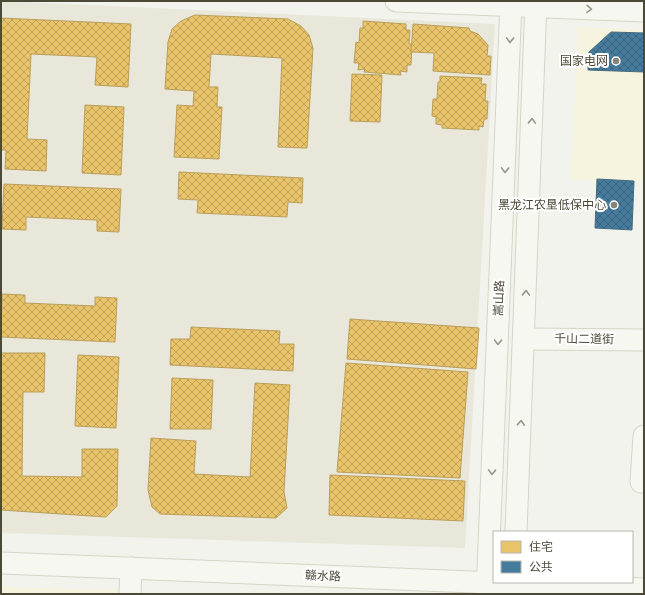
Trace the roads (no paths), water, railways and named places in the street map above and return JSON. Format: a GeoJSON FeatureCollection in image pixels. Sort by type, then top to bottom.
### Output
{"type":"FeatureCollection","features":[{"type":"Feature","properties":{"kind":"main road"},"geometry":{"type":"LineString","coordinates":[[396,1],[536,4],[644,11]]}},
{"type":"Feature","properties":{"kind":"main road","name":"嵩山路"},"geometry":{"type":"LineString","coordinates":[[487,589],[511,3]]}},
{"type":"Feature","properties":{"kind":"main road"},"geometry":{"type":"LineString","coordinates":[[516,531],[536,4]]}},
{"type":"Feature","properties":{"kind":"main road","name":"千山二道街"},"geometry":{"type":"LineString","coordinates":[[524,339],[644,340]]}},
{"type":"Feature","properties":{"kind":"main road"},"geometry":{"type":"LineString","coordinates":[[644,436],[641,482],[644,482]]}},
{"type":"Feature","properties":{"kind":"main road","name":"赣水路"},"geometry":{"type":"LineString","coordinates":[[1,563],[131,580]]}},
{"type":"Feature","properties":{"kind":"main road","name":"赣水路"},"geometry":{"type":"LineString","coordinates":[[1,570],[131,580],[487,589],[644,588]]}},
{"type":"Feature","properties":{"kind":"place","name":"国家电网"},"geometry":{"type":"Point","coordinates":[616,61]}},
{"type":"Feature","properties":{"kind":"place","name":"黑龙江农垦低保中心"},"geometry":{"type":"Point","coordinates":[614,205]}}]}
